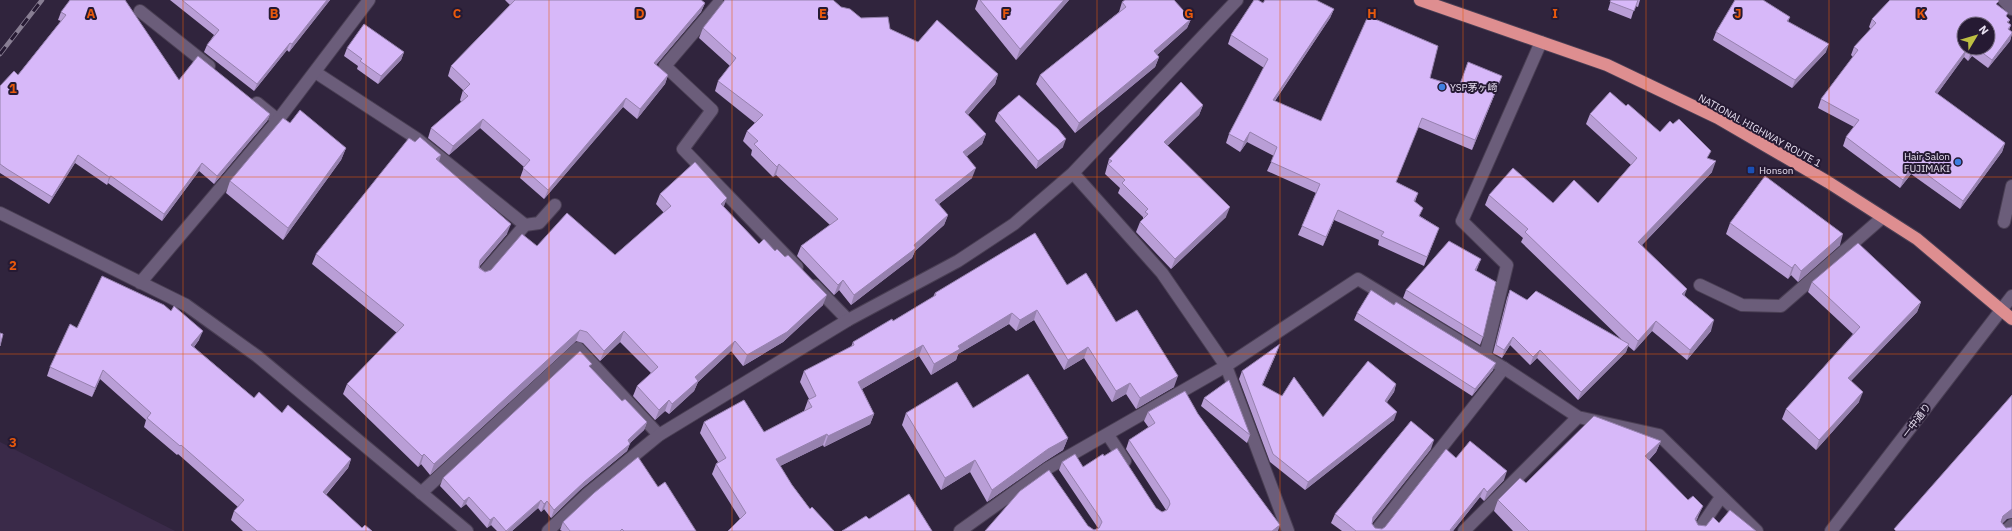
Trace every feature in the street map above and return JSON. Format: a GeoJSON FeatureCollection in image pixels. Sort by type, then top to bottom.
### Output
{"type":"FeatureCollection","features":[{"type":"Feature","properties":{"kind":"highway","name":"NATIONAL HIGHWAY ROUTE 1"},"geometry":{"type":"LineString","coordinates":[[1420,0],[1607,65],[1718,118],[1828,182],[1917,239],[2001,308],[2012,319]]}},
{"type":"Feature","properties":{"kind":"street"},"geometry":{"type":"LineString","coordinates":[[140,283],[278,120],[369,0]]}},
{"type":"Feature","properties":{"kind":"street"},"geometry":{"type":"LineString","coordinates":[[548,531],[586,495],[659,435],[848,320],[958,261],[1014,224],[1073,173],[1237,0]]}},
{"type":"Feature","properties":{"kind":"street"},"geometry":{"type":"LineString","coordinates":[[2004,0],[2012,9]]}},
{"type":"Feature","properties":{"kind":"street"},"geometry":{"type":"LineString","coordinates":[[718,4],[665,66],[712,110],[683,149],[848,320]]}},
{"type":"Feature","properties":{"kind":"street"},"geometry":{"type":"LineString","coordinates":[[140,11],[221,75]]}},
{"type":"Feature","properties":{"kind":"street"},"geometry":{"type":"LineString","coordinates":[[1485,356],[1507,265],[1462,221],[1541,42]]}},
{"type":"Feature","properties":{"kind":"street"},"geometry":{"type":"LineString","coordinates":[[314,72],[416,138],[526,225]]}},
{"type":"Feature","properties":{"kind":"street"},"geometry":{"type":"LineString","coordinates":[[246,95],[278,120]]}},
{"type":"Feature","properties":{"kind":"street"},"geometry":{"type":"LineString","coordinates":[[1073,173],[1162,273],[1226,366],[1288,531]]}},
{"type":"Feature","properties":{"kind":"street"},"geometry":{"type":"LineString","coordinates":[[2004,222],[2012,186]]}},
{"type":"Feature","properties":{"kind":"street"},"geometry":{"type":"LineString","coordinates":[[482,275],[526,225],[539,223],[555,205]]}},
{"type":"Feature","properties":{"kind":"street"},"geometry":{"type":"LineString","coordinates":[[0,213],[186,305],[257,356],[467,531]]}},
{"type":"Feature","properties":{"kind":"street"},"geometry":{"type":"LineString","coordinates":[[1700,286],[1742,305],[1780,306],[1883,217]]}},
{"type":"Feature","properties":{"kind":"street"},"geometry":{"type":"LineString","coordinates":[[960,531],[1048,468],[1226,366],[1358,279],[1485,356],[1578,417],[1659,435],[1757,531]]}},
{"type":"Feature","properties":{"kind":"street","name":"一中通り"},"geometry":{"type":"LineString","coordinates":[[1831,531],[2001,308],[2012,296]]}},
{"type":"Feature","properties":{"kind":"street"},"geometry":{"type":"LineString","coordinates":[[421,493],[578,348],[659,435]]}},
{"type":"Feature","properties":{"kind":"street"},"geometry":{"type":"LineString","coordinates":[[1376,531],[1504,368]]}},
{"type":"Feature","properties":{"kind":"street"},"geometry":{"type":"LineString","coordinates":[[1464,531],[1578,417]]}},
{"type":"Feature","properties":{"kind":"street"},"geometry":{"type":"LineString","coordinates":[[1108,435],[1133,474]]}},
{"type":"Feature","properties":{"kind":"street"},"geometry":{"type":"LineString","coordinates":[[1048,468],[1057,480]]}},
{"type":"Feature","properties":{"kind":"street"},"geometry":{"type":"LineString","coordinates":[[1698,531],[1721,497]]}},
{"type":"Feature","properties":{"kind":"street"},"geometry":{"type":"LineString","coordinates":[[2005,531],[2012,525]]}},
{"type":"Feature","properties":{"kind":"shaded area"},"geometry":{"type":"Polygon","coordinates":[[[0,442],[175,531],[0,531],[0,442]]]}},
{"type":"Feature","properties":{"kind":"building"},"geometry":{"type":"Polygon","coordinates":[[[70,0],[125,0],[179,80],[198,56],[270,114],[217,176],[202,163],[164,214],[111,176],[109,177],[78,155],[52,197],[0,164],[0,86],[14,71],[18,75],[66,15],[61,12],[70,0]]]}},
{"type":"Feature","properties":{"kind":"building"},"geometry":{"type":"Polygon","coordinates":[[[182,0],[327,0],[292,44],[290,43],[257,84],[207,45],[219,30],[182,0]]]}},
{"type":"Feature","properties":{"kind":"building"},"geometry":{"type":"Polygon","coordinates":[[[515,0],[701,0],[705,3],[654,63],[668,75],[640,109],[626,98],[548,190],[523,168],[530,160],[483,119],[453,146],[431,128],[468,96],[463,91],[470,84],[451,66],[515,0]]]}},
{"type":"Feature","properties":{"kind":"building"},"geometry":{"type":"Polygon","coordinates":[[[725,0],[833,0],[841,7],[850,9],[861,18],[888,17],[890,29],[918,42],[937,20],[998,74],[965,112],[986,134],[963,152],[976,168],[935,200],[948,215],[914,245],[916,248],[854,295],[843,280],[838,285],[801,246],[838,219],[779,164],[777,167],[754,144],[758,141],[747,131],[763,115],[718,81],[736,58],[703,28],[725,0]]]}},
{"type":"Feature","properties":{"kind":"building"},"geometry":{"type":"Polygon","coordinates":[[[980,0],[1064,0],[1020,49],[980,0]]]}},
{"type":"Feature","properties":{"kind":"building"},"geometry":{"type":"Polygon","coordinates":[[[1125,0],[1174,0],[1191,19],[1154,51],[1159,57],[1079,123],[1040,75],[1126,7],[1122,2],[1125,0]]]}},
{"type":"Feature","properties":{"kind":"building"},"geometry":{"type":"Polygon","coordinates":[[[1254,0],[1258,0],[1263,3],[1265,0],[1316,0],[1334,9],[1273,100],[1321,121],[1368,16],[1438,46],[1430,78],[1459,87],[1468,62],[1502,76],[1475,140],[1422,118],[1396,182],[1418,193],[1414,201],[1423,208],[1419,216],[1439,228],[1427,257],[1381,236],[1384,232],[1338,210],[1326,237],[1302,226],[1320,184],[1271,162],[1277,147],[1250,132],[1244,142],[1229,134],[1268,59],[1231,35],[1254,0]]]}},
{"type":"Feature","properties":{"kind":"building"},"geometry":{"type":"Polygon","coordinates":[[[1611,0],[1638,0],[1634,11],[1610,2],[1611,0]]]}},
{"type":"Feature","properties":{"kind":"building"},"geometry":{"type":"Polygon","coordinates":[[[1735,0],[1763,0],[1790,17],[1787,21],[1829,44],[1795,80],[1716,32],[1735,0]]]}},
{"type":"Feature","properties":{"kind":"building"},"geometry":{"type":"Polygon","coordinates":[[[1890,0],[1998,0],[1999,1],[1996,4],[2008,13],[2006,16],[2010,20],[2007,22],[2011,25],[2008,29],[2012,33],[1996,55],[1996,16],[1956,16],[1956,56],[1962,56],[1935,92],[2005,143],[1963,201],[1914,165],[1903,180],[1846,137],[1859,120],[1821,99],[1858,50],[1854,47],[1876,23],[1872,19],[1890,0]]]}},
{"type":"Feature","properties":{"kind":"building"},"geometry":{"type":"Polygon","coordinates":[[[364,24],[404,52],[381,76],[360,61],[362,59],[347,48],[364,24]]]}},
{"type":"Feature","properties":{"kind":"building"},"geometry":{"type":"Polygon","coordinates":[[[1987,56],[1995,56],[1992,60],[1987,56]]]}},
{"type":"Feature","properties":{"kind":"building"},"geometry":{"type":"Polygon","coordinates":[[[1181,82],[1203,105],[1164,142],[1230,207],[1175,259],[1140,222],[1148,214],[1145,212],[1148,209],[1122,183],[1125,180],[1108,164],[1112,161],[1109,159],[1181,82]]]}},
{"type":"Feature","properties":{"kind":"building"},"geometry":{"type":"Polygon","coordinates":[[[1610,92],[1626,106],[1628,104],[1660,132],[1670,121],[1673,124],[1679,119],[1711,151],[1707,158],[1716,161],[1638,242],[1687,289],[1682,294],[1714,320],[1690,350],[1656,321],[1638,341],[1525,232],[1528,229],[1489,195],[1513,168],[1553,203],[1574,180],[1598,203],[1637,158],[1590,114],[1610,92]]]}},
{"type":"Feature","properties":{"kind":"building"},"geometry":{"type":"Polygon","coordinates":[[[1019,95],[1058,129],[1066,139],[1038,161],[998,113],[1019,95]]]}},
{"type":"Feature","properties":{"kind":"building"},"geometry":{"type":"Polygon","coordinates":[[[300,110],[346,148],[288,228],[230,181],[283,118],[290,123],[300,110]]]}},
{"type":"Feature","properties":{"kind":"building"},"geometry":{"type":"Polygon","coordinates":[[[420,137],[441,155],[436,159],[511,224],[480,260],[479,268],[485,272],[491,270],[522,234],[537,246],[567,213],[615,255],[671,206],[660,194],[695,162],[727,198],[721,204],[759,244],[764,239],[775,251],[777,249],[785,257],[788,255],[827,295],[787,332],[747,355],[735,341],[695,377],[698,381],[672,404],[669,400],[659,410],[637,386],[658,367],[624,331],[604,351],[587,332],[580,330],[434,464],[424,454],[422,456],[347,384],[404,325],[316,254],[409,138],[415,142],[420,137]]]}},
{"type":"Feature","properties":{"kind":"building"},"geometry":{"type":"Polygon","coordinates":[[[1765,176],[1843,234],[1801,271],[1795,264],[1792,268],[1730,223],[1765,176]]]}},
{"type":"Feature","properties":{"kind":"building"},"geometry":{"type":"Polygon","coordinates":[[[1035,233],[1067,285],[1086,273],[1116,322],[1137,310],[1178,376],[1140,398],[1130,383],[1116,391],[1088,347],[1068,360],[1037,310],[1020,320],[1012,313],[958,346],[960,349],[934,364],[923,345],[858,382],[874,414],[828,436],[827,434],[776,459],[792,485],[810,509],[812,507],[834,531],[728,531],[746,513],[716,464],[726,458],[704,422],[744,400],[764,432],[812,407],[808,400],[816,396],[804,371],[854,345],[853,342],[892,319],[893,321],[936,295],[935,293],[1035,233]]]}},
{"type":"Feature","properties":{"kind":"building"},"geometry":{"type":"Polygon","coordinates":[[[1449,241],[1481,259],[1475,270],[1496,282],[1483,337],[1406,290],[1449,241]]]}},
{"type":"Feature","properties":{"kind":"building"},"geometry":{"type":"Polygon","coordinates":[[[1858,243],[1921,302],[1848,378],[1863,392],[1819,440],[1786,409],[1860,327],[1812,282],[1858,243]]]}},
{"type":"Feature","properties":{"kind":"building"},"geometry":{"type":"Polygon","coordinates":[[[102,276],[164,305],[171,311],[174,306],[203,331],[191,345],[254,398],[259,392],[282,413],[288,405],[351,459],[323,492],[362,528],[365,525],[372,531],[257,531],[234,511],[244,500],[181,445],[180,446],[147,418],[151,413],[103,370],[95,388],[50,367],[70,324],[77,328],[102,276]]]}},
{"type":"Feature","properties":{"kind":"building"},"geometry":{"type":"Polygon","coordinates":[[[1371,290],[1394,305],[1396,302],[1496,363],[1475,389],[1357,313],[1371,290]]]}},
{"type":"Feature","properties":{"kind":"building"},"geometry":{"type":"Polygon","coordinates":[[[1510,290],[1527,300],[1536,291],[1629,344],[1581,392],[1540,350],[1533,357],[1513,337],[1504,350],[1496,345],[1510,290]]]}},
{"type":"Feature","properties":{"kind":"building"},"geometry":{"type":"Polygon","coordinates":[[[0,333],[3,334],[0,346],[0,333]]]}},
{"type":"Feature","properties":{"kind":"building"},"geometry":{"type":"Polygon","coordinates":[[[1280,344],[1262,385],[1282,396],[1294,377],[1323,417],[1368,361],[1396,384],[1385,401],[1397,412],[1308,482],[1273,454],[1242,371],[1280,344]]]}},
{"type":"Feature","properties":{"kind":"building"},"geometry":{"type":"Polygon","coordinates":[[[580,351],[592,364],[589,366],[622,401],[625,399],[647,422],[628,440],[630,444],[584,482],[554,510],[547,501],[544,504],[541,500],[506,531],[494,517],[490,520],[469,497],[464,501],[443,478],[580,351]]]}},
{"type":"Feature","properties":{"kind":"building"},"geometry":{"type":"Polygon","coordinates":[[[1028,374],[1068,438],[1048,449],[992,490],[975,460],[945,478],[906,413],[957,382],[973,408],[1028,374]]]}},
{"type":"Feature","properties":{"kind":"building"},"geometry":{"type":"Polygon","coordinates":[[[1229,380],[1250,435],[1204,398],[1229,380]]]}},
{"type":"Feature","properties":{"kind":"building"},"geometry":{"type":"Polygon","coordinates":[[[1185,391],[1198,414],[1280,525],[1272,531],[985,531],[1020,491],[1049,470],[1088,526],[1094,530],[1099,528],[1102,522],[1100,518],[1062,462],[1075,454],[1083,467],[1103,454],[1104,456],[1117,448],[1156,508],[1162,512],[1167,510],[1170,504],[1169,500],[1129,440],[1155,423],[1148,412],[1185,391]]]}},
{"type":"Feature","properties":{"kind":"building"},"geometry":{"type":"Polygon","coordinates":[[[2012,395],[2012,509],[2003,516],[2001,522],[2006,528],[2012,527],[2012,531],[1896,531],[1894,529],[2012,395]]]}},
{"type":"Feature","properties":{"kind":"building"},"geometry":{"type":"Polygon","coordinates":[[[1594,416],[1661,441],[1645,456],[1688,500],[1693,496],[1703,506],[1695,519],[1698,525],[1706,526],[1713,517],[1719,523],[1730,510],[1756,531],[1529,531],[1498,500],[1520,478],[1526,483],[1594,416]]]}},
{"type":"Feature","properties":{"kind":"building"},"geometry":{"type":"Polygon","coordinates":[[[1411,421],[1434,440],[1373,517],[1372,524],[1375,528],[1382,529],[1385,527],[1446,449],[1456,458],[1470,441],[1507,471],[1487,492],[1484,488],[1450,530],[1451,531],[1356,531],[1335,514],[1411,421]]]}},
{"type":"Feature","properties":{"kind":"building"},"geometry":{"type":"Polygon","coordinates":[[[638,457],[658,487],[665,482],[696,531],[624,531],[622,529],[620,531],[570,531],[563,522],[594,493],[638,457]]]}},
{"type":"Feature","properties":{"kind":"building"},"geometry":{"type":"Polygon","coordinates":[[[909,494],[932,531],[842,531],[866,516],[869,519],[909,494]]]}},
{"type":"Feature","properties":{"kind":"railway"},"geometry":{"type":"LineString","coordinates":[[0,54],[42,0]]}},
{"type":"Feature","properties":{"kind":"place","name":"YSP茅ヶ崎"},"geometry":{"type":"Point","coordinates":[1442,87]}},
{"type":"Feature","properties":{"kind":"place","name":"Hair Salon FUJIMAKI"},"geometry":{"type":"Point","coordinates":[1958,162]}},
{"type":"Feature","properties":{"kind":"place","name":"Honson"},"geometry":{"type":"Point","coordinates":[1751,170]}}]}
